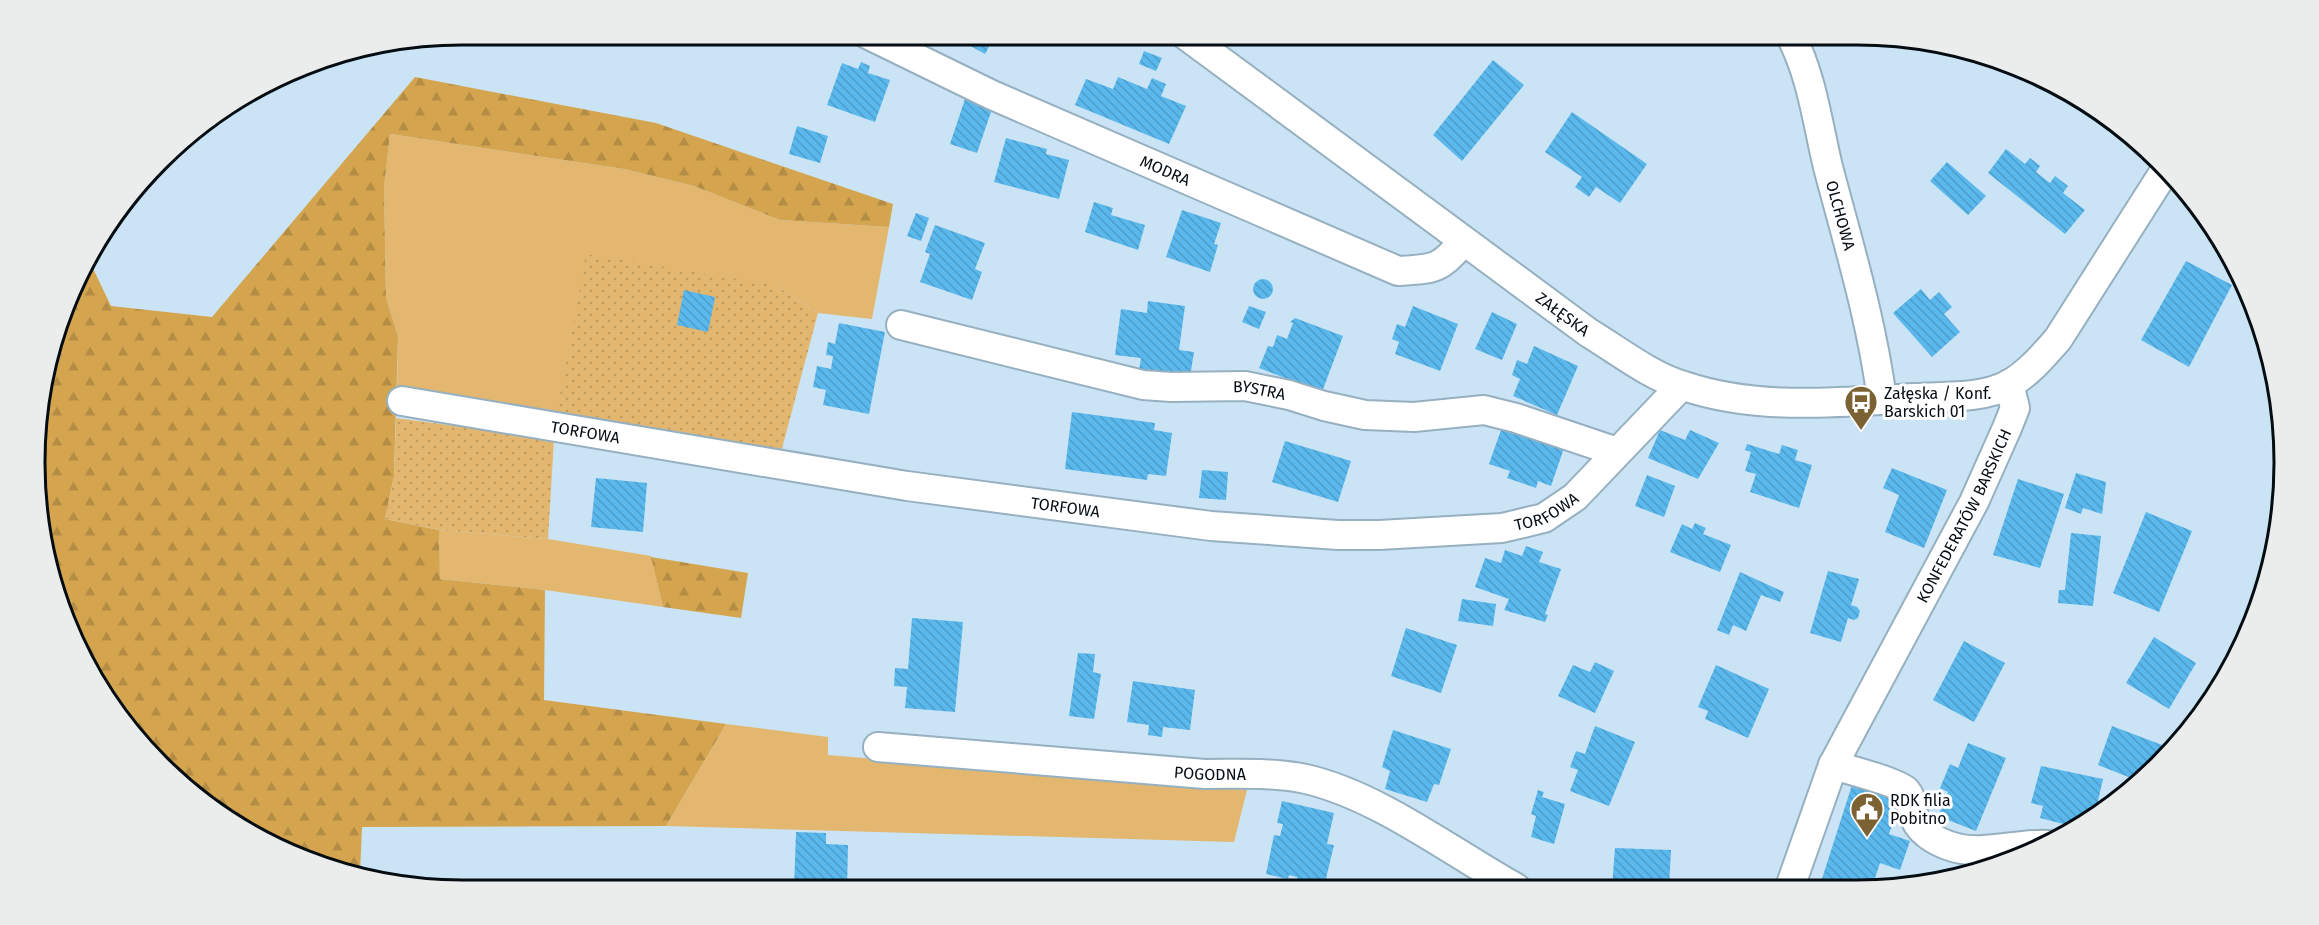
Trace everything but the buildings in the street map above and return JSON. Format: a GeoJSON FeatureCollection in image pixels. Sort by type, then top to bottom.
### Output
{"type":"FeatureCollection","features":[{"type":"Feature","properties":{"kind":"street","name":"MODRA"},"geometry":{"type":"LineString","coordinates":[[890,45],[992,95],[1398,271],[1423,270],[1438,266],[1450,257],[1463,241]]}},
{"type":"Feature","properties":{"kind":"street","name":"ZAŁĘSKA"},"geometry":{"type":"LineString","coordinates":[[1199,45],[1589,333],[1660,376],[1681,386],[1755,402],[1794,403],[1978,393],[2009,384]]}},
{"type":"Feature","properties":{"kind":"street","name":"OLCHOWA"},"geometry":{"type":"LineString","coordinates":[[1796,45],[1802,56],[1813,93],[1882,400]]}},
{"type":"Feature","properties":{"kind":"street"},"geometry":{"type":"LineString","coordinates":[[2009,384],[2041,358],[2058,339],[2161,177]]}},
{"type":"Feature","properties":{"kind":"street","name":"BYSTRA"},"geometry":{"type":"LineString","coordinates":[[901,325],[1143,385],[1245,386],[1289,394],[1324,406],[1365,414],[1414,417],[1484,410],[1516,418],[1617,452]]}},
{"type":"Feature","properties":{"kind":"street","name":"KONFEDERATÓW BARSKICH"},"geometry":{"type":"LineString","coordinates":[[1792,880],[1833,765],[1974,502],[2014,408],[2009,384]]}},
{"type":"Feature","properties":{"kind":"street","name":"TORFOWA"},"geometry":{"type":"LineString","coordinates":[[402,401],[907,486],[1211,526],[1338,535],[1419,534],[1502,528],[1544,518],[1575,497],[1681,386]]}},
{"type":"Feature","properties":{"kind":"street","name":"POGODNA"},"geometry":{"type":"LineString","coordinates":[[878,747],[1205,774],[1251,774],[1305,779],[1358,797],[1407,823],[1503,880]]}},
{"type":"Feature","properties":{"kind":"street"},"geometry":{"type":"LineString","coordinates":[[1833,765],[1904,789],[1911,799],[1917,824],[1940,842],[1955,848],[1978,850],[2020,846]]}},
{"type":"Feature","properties":{"kind":"shaded area"},"geometry":{"type":"Polygon","coordinates":[[[390,134],[624,169],[694,186],[780,220],[889,227],[872,319],[818,313],[775,285],[556,417],[397,387],[398,336],[386,298],[384,188],[390,134]]]}},
{"type":"Feature","properties":{"kind":"shaded area"},"geometry":{"type":"Polygon","coordinates":[[[586,254],[775,285],[818,313],[780,456],[556,417],[586,254]]]}},
{"type":"Feature","properties":{"kind":"shaded area"},"geometry":{"type":"Polygon","coordinates":[[[396,418],[554,439],[548,539],[439,530],[385,519],[394,476],[396,418]]]}},
{"type":"Feature","properties":{"kind":"shaded area"},"geometry":{"type":"Polygon","coordinates":[[[439,530],[548,539],[651,556],[663,607],[545,590],[440,579],[439,530]]]}},
{"type":"Feature","properties":{"kind":"shaded area"},"geometry":{"type":"Polygon","coordinates":[[[726,724],[828,737],[828,755],[1247,790],[1234,842],[666,826],[726,724]]]}},
{"type":"Feature","properties":{"kind":"green space"},"geometry":{"type":"Polygon","coordinates":[[[415,77],[656,123],[893,204],[889,227],[780,220],[694,186],[624,169],[390,134],[384,188],[386,298],[398,336],[394,476],[385,519],[439,530],[440,579],[545,590],[544,700],[726,724],[666,826],[362,827],[360,867],[328,858],[278,837],[231,810],[187,776],[149,738],[115,694],[88,647],[59,571],[49,517],[45,462],[53,381],[67,328],[93,269],[111,306],[212,317],[415,77]]]}},
{"type":"Feature","properties":{"kind":"green space"},"geometry":{"type":"Polygon","coordinates":[[[651,557],[748,573],[741,618],[663,607],[651,557]]]}},
{"type":"Feature","properties":{"kind":"place","name":"Załęska / Konf. Barskich 01"},"geometry":{"type":"Point","coordinates":[1861,431]}},
{"type":"Feature","properties":{"kind":"place","name":"RDK filia Pobitno"},"geometry":{"type":"Point","coordinates":[1867,838]}}]}
